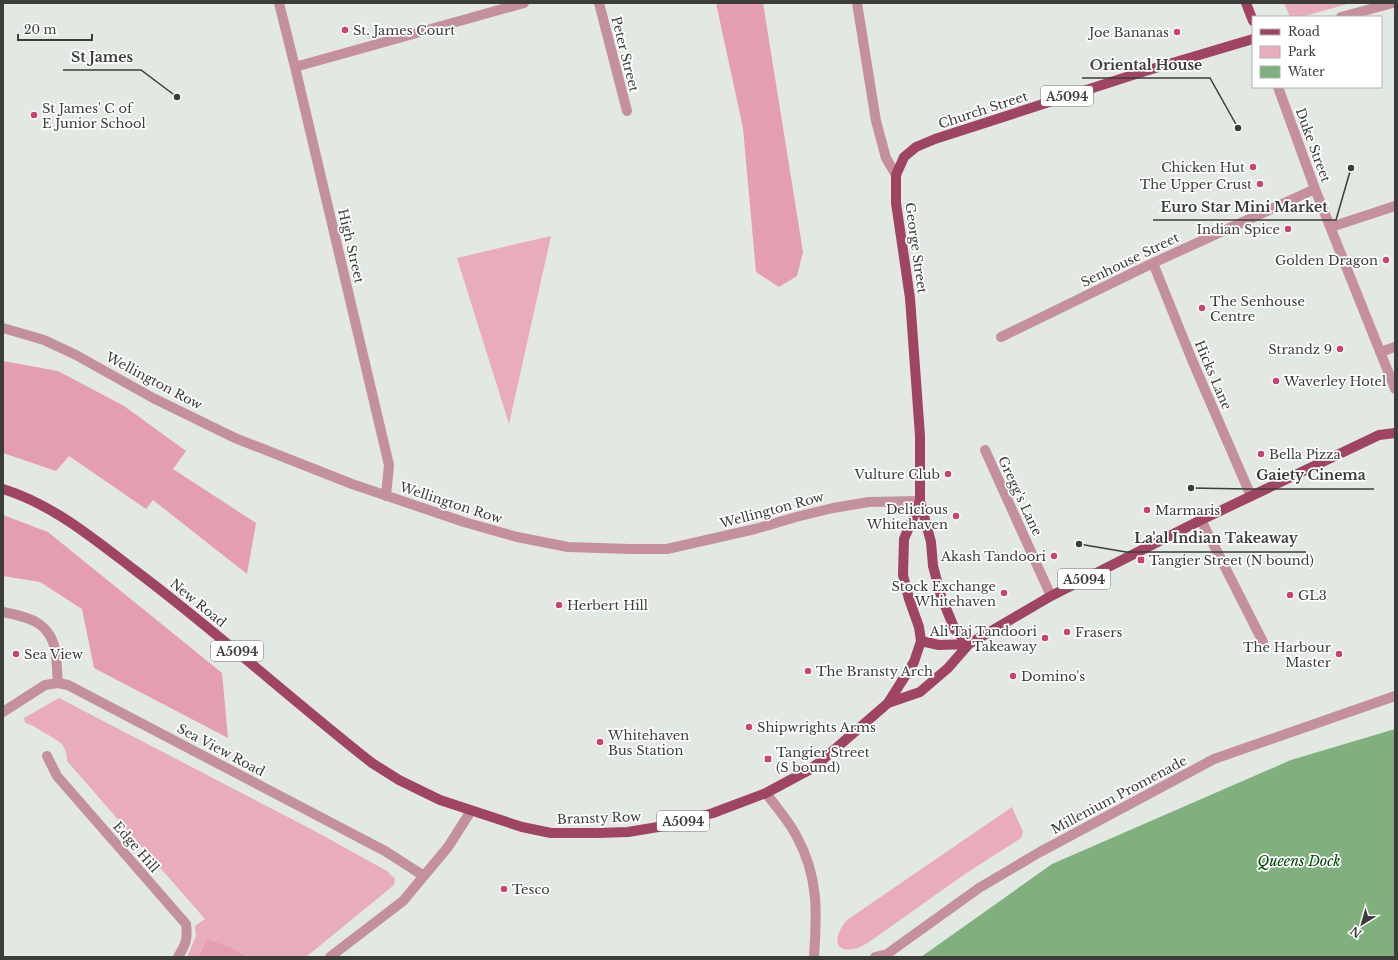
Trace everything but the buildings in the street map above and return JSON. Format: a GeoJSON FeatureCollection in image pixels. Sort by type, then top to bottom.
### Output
{"type":"FeatureCollection","features":[{"type":"Feature","properties":{"kind":"main road"},"geometry":{"type":"LineString","coordinates":[[1246,3],[1252,18]]}},
{"type":"Feature","properties":{"kind":"main road","name":"Church Street"},"geometry":{"type":"LineString","coordinates":[[896,175],[904,157],[916,147],[935,139],[1135,74],[1252,39]]}},
{"type":"Feature","properties":{"kind":"main road","name":"George Street"},"geometry":{"type":"LineString","coordinates":[[896,175],[896,203],[910,298],[920,436],[920,501],[931,542],[933,566],[941,596],[956,630],[969,644]]}},
{"type":"Feature","properties":{"kind":"main road","name":"A5094"},"geometry":{"type":"LineString","coordinates":[[888,703],[920,692],[948,668],[969,644],[1051,596],[1201,520],[1379,435],[1395,433]]}},
{"type":"Feature","properties":{"kind":"main road","name":"New Road"},"geometry":{"type":"LineString","coordinates":[[3,489],[22,495],[70,521],[186,609],[372,763],[399,780],[440,800],[471,811]]}},
{"type":"Feature","properties":{"kind":"main road","name":"George Street"},"geometry":{"type":"LineString","coordinates":[[888,703],[914,662],[921,641],[919,627],[902,575],[904,539],[920,501]]}},
{"type":"Feature","properties":{"kind":"main road","name":"A5094"},"geometry":{"type":"LineString","coordinates":[[921,641],[939,645],[969,644]]}},
{"type":"Feature","properties":{"kind":"main road","name":"Bransty Row"},"geometry":{"type":"LineString","coordinates":[[471,811],[522,827],[551,833],[628,832],[664,826],[695,818],[766,793],[809,770],[888,703]]}},
{"type":"Feature","properties":{"kind":"street","name":"High Street"},"geometry":{"type":"LineString","coordinates":[[279,3],[389,465],[386,496]]}},
{"type":"Feature","properties":{"kind":"street"},"geometry":{"type":"LineString","coordinates":[[295,67],[524,3]]}},
{"type":"Feature","properties":{"kind":"street","name":"Peter Street"},"geometry":{"type":"LineString","coordinates":[[599,3],[626,111]]}},
{"type":"Feature","properties":{"kind":"street"},"geometry":{"type":"LineString","coordinates":[[858,3],[876,121],[886,158],[896,175]]}},
{"type":"Feature","properties":{"kind":"street"},"geometry":{"type":"LineString","coordinates":[[1345,16],[1392,3]]}},
{"type":"Feature","properties":{"kind":"street","name":"Duke Street"},"geometry":{"type":"LineString","coordinates":[[1278,88],[1315,189],[1395,389]]}},
{"type":"Feature","properties":{"kind":"street","name":"Senhouse Street"},"geometry":{"type":"LineString","coordinates":[[1001,337],[1153,263],[1315,189]]}},
{"type":"Feature","properties":{"kind":"street"},"geometry":{"type":"LineString","coordinates":[[1330,227],[1395,206]]}},
{"type":"Feature","properties":{"kind":"street","name":"Hicks Lane"},"geometry":{"type":"LineString","coordinates":[[1153,263],[1192,360],[1251,496]]}},
{"type":"Feature","properties":{"kind":"street","name":"Wellington Row"},"geometry":{"type":"LineString","coordinates":[[3,328],[44,340],[63,349],[153,398],[235,438],[352,484],[518,538],[568,547],[667,549],[755,529],[834,508],[869,502],[920,501]]}},
{"type":"Feature","properties":{"kind":"street"},"geometry":{"type":"LineString","coordinates":[[1380,352],[1395,347]]}},
{"type":"Feature","properties":{"kind":"street","name":"Gregg's Lane"},"geometry":{"type":"LineString","coordinates":[[985,450],[1051,596]]}},
{"type":"Feature","properties":{"kind":"street"},"geometry":{"type":"LineString","coordinates":[[1201,520],[1263,642]]}},
{"type":"Feature","properties":{"kind":"street"},"geometry":{"type":"LineString","coordinates":[[3,612],[35,620],[52,637],[56,654],[58,683],[45,686],[3,712]]}},
{"type":"Feature","properties":{"kind":"street","name":"Sea View Road"},"geometry":{"type":"LineString","coordinates":[[58,683],[78,689],[120,711],[385,852],[424,876]]}},
{"type":"Feature","properties":{"kind":"street","name":"Millenium Promenade"},"geometry":{"type":"LineString","coordinates":[[875,957],[887,954],[979,888],[1040,852],[1214,760],[1395,696]]}},
{"type":"Feature","properties":{"kind":"street","name":"Edge Hill"},"geometry":{"type":"LineString","coordinates":[[47,756],[57,776],[186,924],[188,936],[185,946],[178,957]]}},
{"type":"Feature","properties":{"kind":"street"},"geometry":{"type":"LineString","coordinates":[[766,793],[796,835],[808,861],[815,894],[817,918],[814,957]]}},
{"type":"Feature","properties":{"kind":"street"},"geometry":{"type":"LineString","coordinates":[[330,957],[403,901],[448,847],[471,811]]}},
{"type":"Feature","properties":{"kind":"green space"},"geometry":{"type":"Polygon","coordinates":[[[1284,3],[1351,3],[1305,16],[1290,16],[1284,3]]]}},
{"type":"Feature","properties":{"kind":"green space"},"geometry":{"type":"Polygon","coordinates":[[[551,236],[509,424],[457,258],[551,236]]]}},
{"type":"Feature","properties":{"kind":"green space"},"geometry":{"type":"Polygon","coordinates":[[[59,698],[309,828],[387,871],[395,879],[394,885],[306,957],[248,957],[234,949],[204,946],[197,957],[187,957],[196,936],[195,926],[205,919],[67,761],[67,755],[61,743],[36,727],[25,723],[24,718],[59,698]]]}},
{"type":"Feature","properties":{"kind":"green space"},"geometry":{"type":"Polygon","coordinates":[[[1012,807],[1023,832],[1021,838],[965,874],[869,942],[856,949],[841,948],[838,945],[837,940],[840,930],[847,920],[1012,807]]]}},
{"type":"Feature","properties":{"kind":"shaded area"},"geometry":{"type":"Polygon","coordinates":[[[716,3],[763,3],[803,252],[797,276],[779,287],[756,272],[743,128],[716,3]]]}},
{"type":"Feature","properties":{"kind":"shaded area"},"geometry":{"type":"Polygon","coordinates":[[[3,361],[58,371],[124,406],[186,451],[173,469],[256,523],[247,574],[153,500],[146,509],[69,456],[56,471],[3,453],[3,361]]]}},
{"type":"Feature","properties":{"kind":"shaded area"},"geometry":{"type":"Polygon","coordinates":[[[3,515],[48,532],[222,673],[228,738],[94,668],[82,609],[40,582],[3,576],[3,515]]]}},
{"type":"Feature","properties":{"kind":"shaded area"},"geometry":{"type":"Polygon","coordinates":[[[207,939],[234,949],[248,957],[197,957],[207,939]]]}},
{"type":"Feature","properties":{"kind":"water","name":"Queens Dock"},"geometry":{"type":"Polygon","coordinates":[[[1395,729],[1395,957],[921,957],[1052,864],[1291,760],[1395,729]]]}},
{"type":"Feature","properties":{"kind":"place","name":"St. James Court"},"geometry":{"type":"Point","coordinates":[345,30]}},
{"type":"Feature","properties":{"kind":"place","name":"Joe Bananas"},"geometry":{"type":"Point","coordinates":[1177,32]}},
{"type":"Feature","properties":{"kind":"place","name":"St James"},"geometry":{"type":"Point","coordinates":[177,97]}},
{"type":"Feature","properties":{"kind":"place","name":"St James' C of E Junior School"},"geometry":{"type":"Point","coordinates":[34,115]}},
{"type":"Feature","properties":{"kind":"place","name":"Oriental House"},"geometry":{"type":"Point","coordinates":[1238,128]}},
{"type":"Feature","properties":{"kind":"place","name":"Chicken Hut"},"geometry":{"type":"Point","coordinates":[1253,167]}},
{"type":"Feature","properties":{"kind":"place","name":"Euro Star Mini Market"},"geometry":{"type":"Point","coordinates":[1351,168]}},
{"type":"Feature","properties":{"kind":"place","name":"The Upper Crust"},"geometry":{"type":"Point","coordinates":[1260,184]}},
{"type":"Feature","properties":{"kind":"place","name":"Indian Spice"},"geometry":{"type":"Point","coordinates":[1288,229]}},
{"type":"Feature","properties":{"kind":"place","name":"Golden Dragon"},"geometry":{"type":"Point","coordinates":[1386,260]}},
{"type":"Feature","properties":{"kind":"place","name":"The Senhouse Centre"},"geometry":{"type":"Point","coordinates":[1202,308]}},
{"type":"Feature","properties":{"kind":"place","name":"Strandz 9"},"geometry":{"type":"Point","coordinates":[1340,349]}},
{"type":"Feature","properties":{"kind":"place","name":"Waverley Hotel"},"geometry":{"type":"Point","coordinates":[1276,381]}},
{"type":"Feature","properties":{"kind":"place","name":"Bella Pizza"},"geometry":{"type":"Point","coordinates":[1261,454]}},
{"type":"Feature","properties":{"kind":"place","name":"Vulture Club"},"geometry":{"type":"Point","coordinates":[948,474]}},
{"type":"Feature","properties":{"kind":"place","name":"Gaiety Cinema"},"geometry":{"type":"Point","coordinates":[1191,488]}},
{"type":"Feature","properties":{"kind":"place","name":"Marmaris"},"geometry":{"type":"Point","coordinates":[1147,510]}},
{"type":"Feature","properties":{"kind":"place","name":"Delicious Whitehaven"},"geometry":{"type":"Point","coordinates":[956,516]}},
{"type":"Feature","properties":{"kind":"place","name":"La'al Indian Takeaway"},"geometry":{"type":"Point","coordinates":[1079,544]}},
{"type":"Feature","properties":{"kind":"place","name":"Akash Tandoori"},"geometry":{"type":"Point","coordinates":[1054,556]}},
{"type":"Feature","properties":{"kind":"place","name":"Tangier Street (N bound)"},"geometry":{"type":"Point","coordinates":[1141,560]}},
{"type":"Feature","properties":{"kind":"place","name":"Stock Exchange Whitehaven"},"geometry":{"type":"Point","coordinates":[1004,593]}},
{"type":"Feature","properties":{"kind":"place","name":"GL3"},"geometry":{"type":"Point","coordinates":[1290,595]}},
{"type":"Feature","properties":{"kind":"place","name":"Herbert Hill"},"geometry":{"type":"Point","coordinates":[559,605]}},
{"type":"Feature","properties":{"kind":"place","name":"Frasers"},"geometry":{"type":"Point","coordinates":[1067,632]}},
{"type":"Feature","properties":{"kind":"place","name":"Ali Taj Tandoori Takeaway"},"geometry":{"type":"Point","coordinates":[1045,638]}},
{"type":"Feature","properties":{"kind":"place","name":"Sea View"},"geometry":{"type":"Point","coordinates":[16,654]}},
{"type":"Feature","properties":{"kind":"place","name":"The Harbour Master"},"geometry":{"type":"Point","coordinates":[1339,654]}},
{"type":"Feature","properties":{"kind":"place","name":"The Bransty Arch"},"geometry":{"type":"Point","coordinates":[808,671]}},
{"type":"Feature","properties":{"kind":"place","name":"Domino's"},"geometry":{"type":"Point","coordinates":[1013,676]}},
{"type":"Feature","properties":{"kind":"place","name":"Shipwrights Arms"},"geometry":{"type":"Point","coordinates":[749,727]}},
{"type":"Feature","properties":{"kind":"place","name":"Whitehaven Bus Station"},"geometry":{"type":"Point","coordinates":[600,742]}},
{"type":"Feature","properties":{"kind":"place","name":"Tangier Street (S bound)"},"geometry":{"type":"Point","coordinates":[768,759]}},
{"type":"Feature","properties":{"kind":"place","name":"Tesco"},"geometry":{"type":"Point","coordinates":[504,889]}}]}
